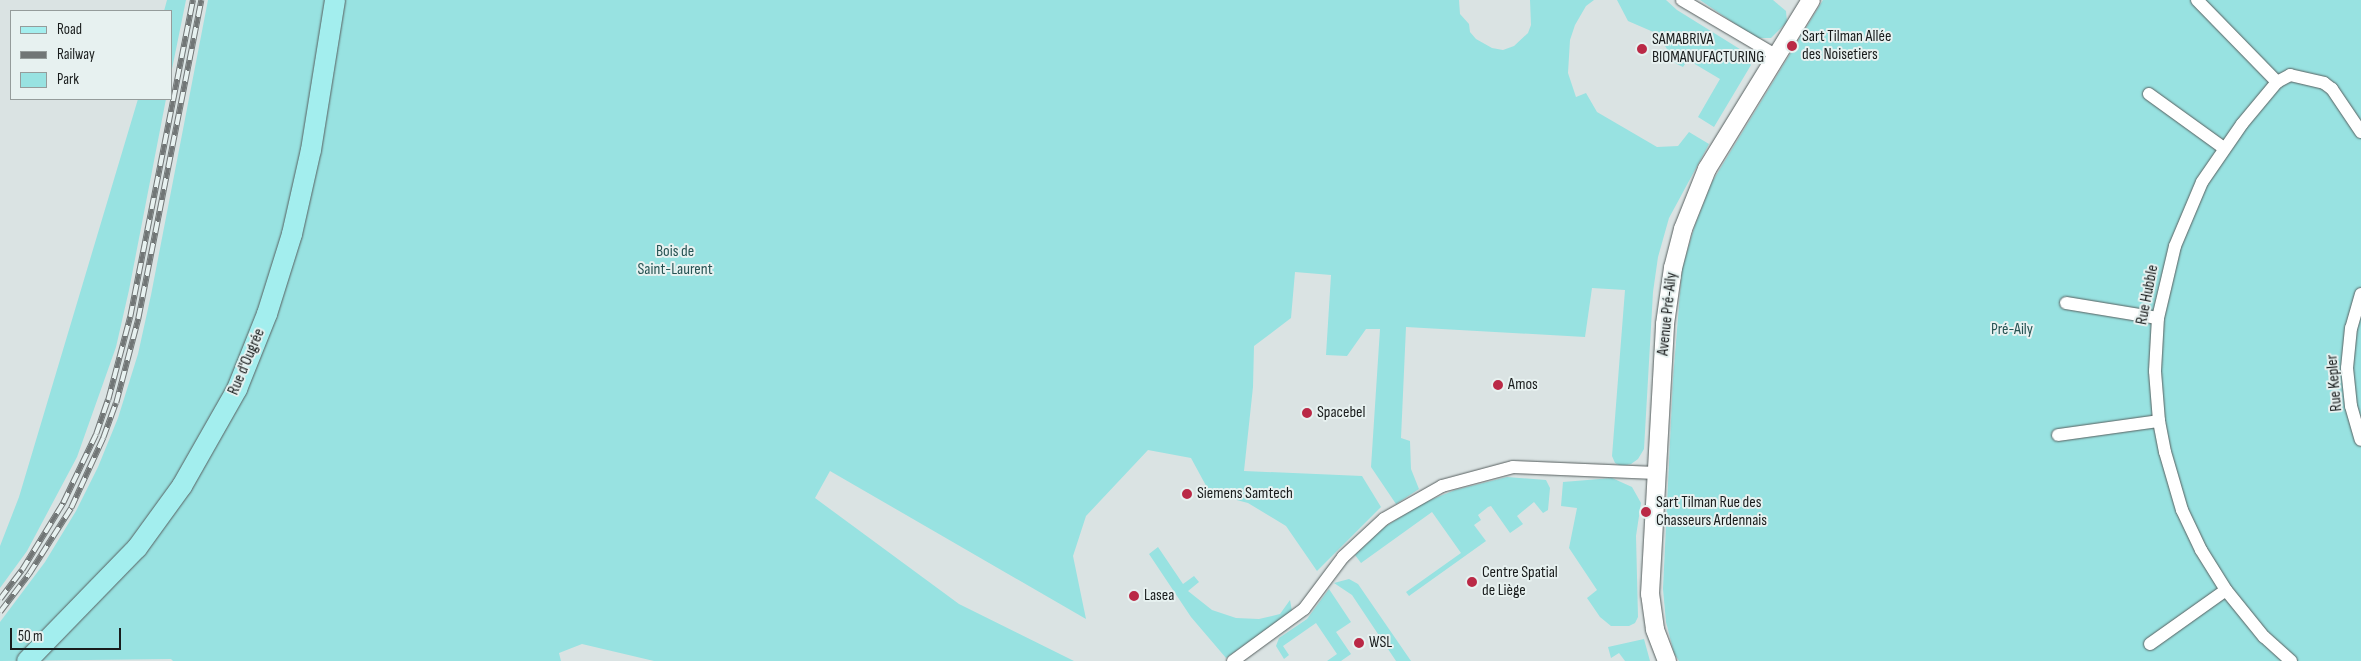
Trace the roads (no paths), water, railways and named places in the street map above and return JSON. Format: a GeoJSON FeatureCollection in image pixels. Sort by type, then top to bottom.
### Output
{"type":"FeatureCollection","features":[{"type":"Feature","properties":{"kind":"main road","name":"Rue d'Ougrée"},"geometry":{"type":"LineString","coordinates":[[27,661],[137,548],[182,486],[237,389],[267,314],[294,226],[311,150],[335,0]]}},
{"type":"Feature","properties":{"kind":"street"},"geometry":{"type":"LineString","coordinates":[[1682,0],[1777,56]]}},
{"type":"Feature","properties":{"kind":"street","name":"Avenue Pré-Aily"},"geometry":{"type":"LineString","coordinates":[[1667,661],[1655,629],[1650,594],[1665,324],[1673,268],[1683,229],[1707,169],[1811,0]]}},
{"type":"Feature","properties":{"kind":"street"},"geometry":{"type":"LineString","coordinates":[[2197,0],[2277,82],[2290,75],[2324,82],[2332,89],[2361,132]]}},
{"type":"Feature","properties":{"kind":"street","name":"Rue Hubble"},"geometry":{"type":"LineString","coordinates":[[2277,82],[2224,148],[2202,182],[2175,246],[2158,318],[2155,371],[2159,421],[2164,452],[2182,510],[2201,550],[2226,590],[2264,637],[2290,661]]}},
{"type":"Feature","properties":{"kind":"street"},"geometry":{"type":"LineString","coordinates":[[2149,94],[2224,148]]}},
{"type":"Feature","properties":{"kind":"street","name":"Rue Kepler"},"geometry":{"type":"LineString","coordinates":[[2361,294],[2351,328],[2347,368],[2351,406],[2361,440]]}},
{"type":"Feature","properties":{"kind":"street"},"geometry":{"type":"LineString","coordinates":[[2066,304],[2158,318]]}},
{"type":"Feature","properties":{"kind":"street"},"geometry":{"type":"LineString","coordinates":[[2058,435],[2159,421]]}},
{"type":"Feature","properties":{"kind":"street"},"geometry":{"type":"LineString","coordinates":[[1234,661],[1304,609],[1343,557],[1384,520],[1442,486],[1513,467],[1656,473]]}},
{"type":"Feature","properties":{"kind":"street"},"geometry":{"type":"LineString","coordinates":[[2150,644],[2226,590]]}},
{"type":"Feature","properties":{"kind":"railway"},"geometry":{"type":"LineString","coordinates":[[0,599],[22,570],[63,503],[96,434],[108,400],[130,317],[193,0]]}},
{"type":"Feature","properties":{"kind":"railway"},"geometry":{"type":"LineString","coordinates":[[0,612],[29,574],[71,508],[103,438],[116,403],[138,319],[201,0]]}},
{"type":"Feature","properties":{"kind":"place","name":"Sart Tilman Allée des Noisetiers"},"geometry":{"type":"Point","coordinates":[1792,46]}},
{"type":"Feature","properties":{"kind":"place","name":"SAMABRIVA BIOMANUFACTURING"},"geometry":{"type":"Point","coordinates":[1642,49]}},
{"type":"Feature","properties":{"kind":"place","name":"Amos"},"geometry":{"type":"Point","coordinates":[1498,385]}},
{"type":"Feature","properties":{"kind":"place","name":"Spacebel"},"geometry":{"type":"Point","coordinates":[1307,413]}},
{"type":"Feature","properties":{"kind":"place","name":"Siemens Samtech"},"geometry":{"type":"Point","coordinates":[1187,494]}},
{"type":"Feature","properties":{"kind":"place","name":"Sart Tilman Rue des Chasseurs Ardennais"},"geometry":{"type":"Point","coordinates":[1646,512]}},
{"type":"Feature","properties":{"kind":"place","name":"Centre Spatial de Liège"},"geometry":{"type":"Point","coordinates":[1472,582]}},
{"type":"Feature","properties":{"kind":"place","name":"Lasea"},"geometry":{"type":"Point","coordinates":[1134,596]}},
{"type":"Feature","properties":{"kind":"place","name":"WSL"},"geometry":{"type":"Point","coordinates":[1359,643]}},
{"type":"Feature","properties":{"kind":"park label","name":"Bois de Saint-Laurent"},"geometry":{"type":"Point","coordinates":[675,261]}},
{"type":"Feature","properties":{"kind":"park label","name":"Pré-Aily"},"geometry":{"type":"Point","coordinates":[2012,330]}}]}
